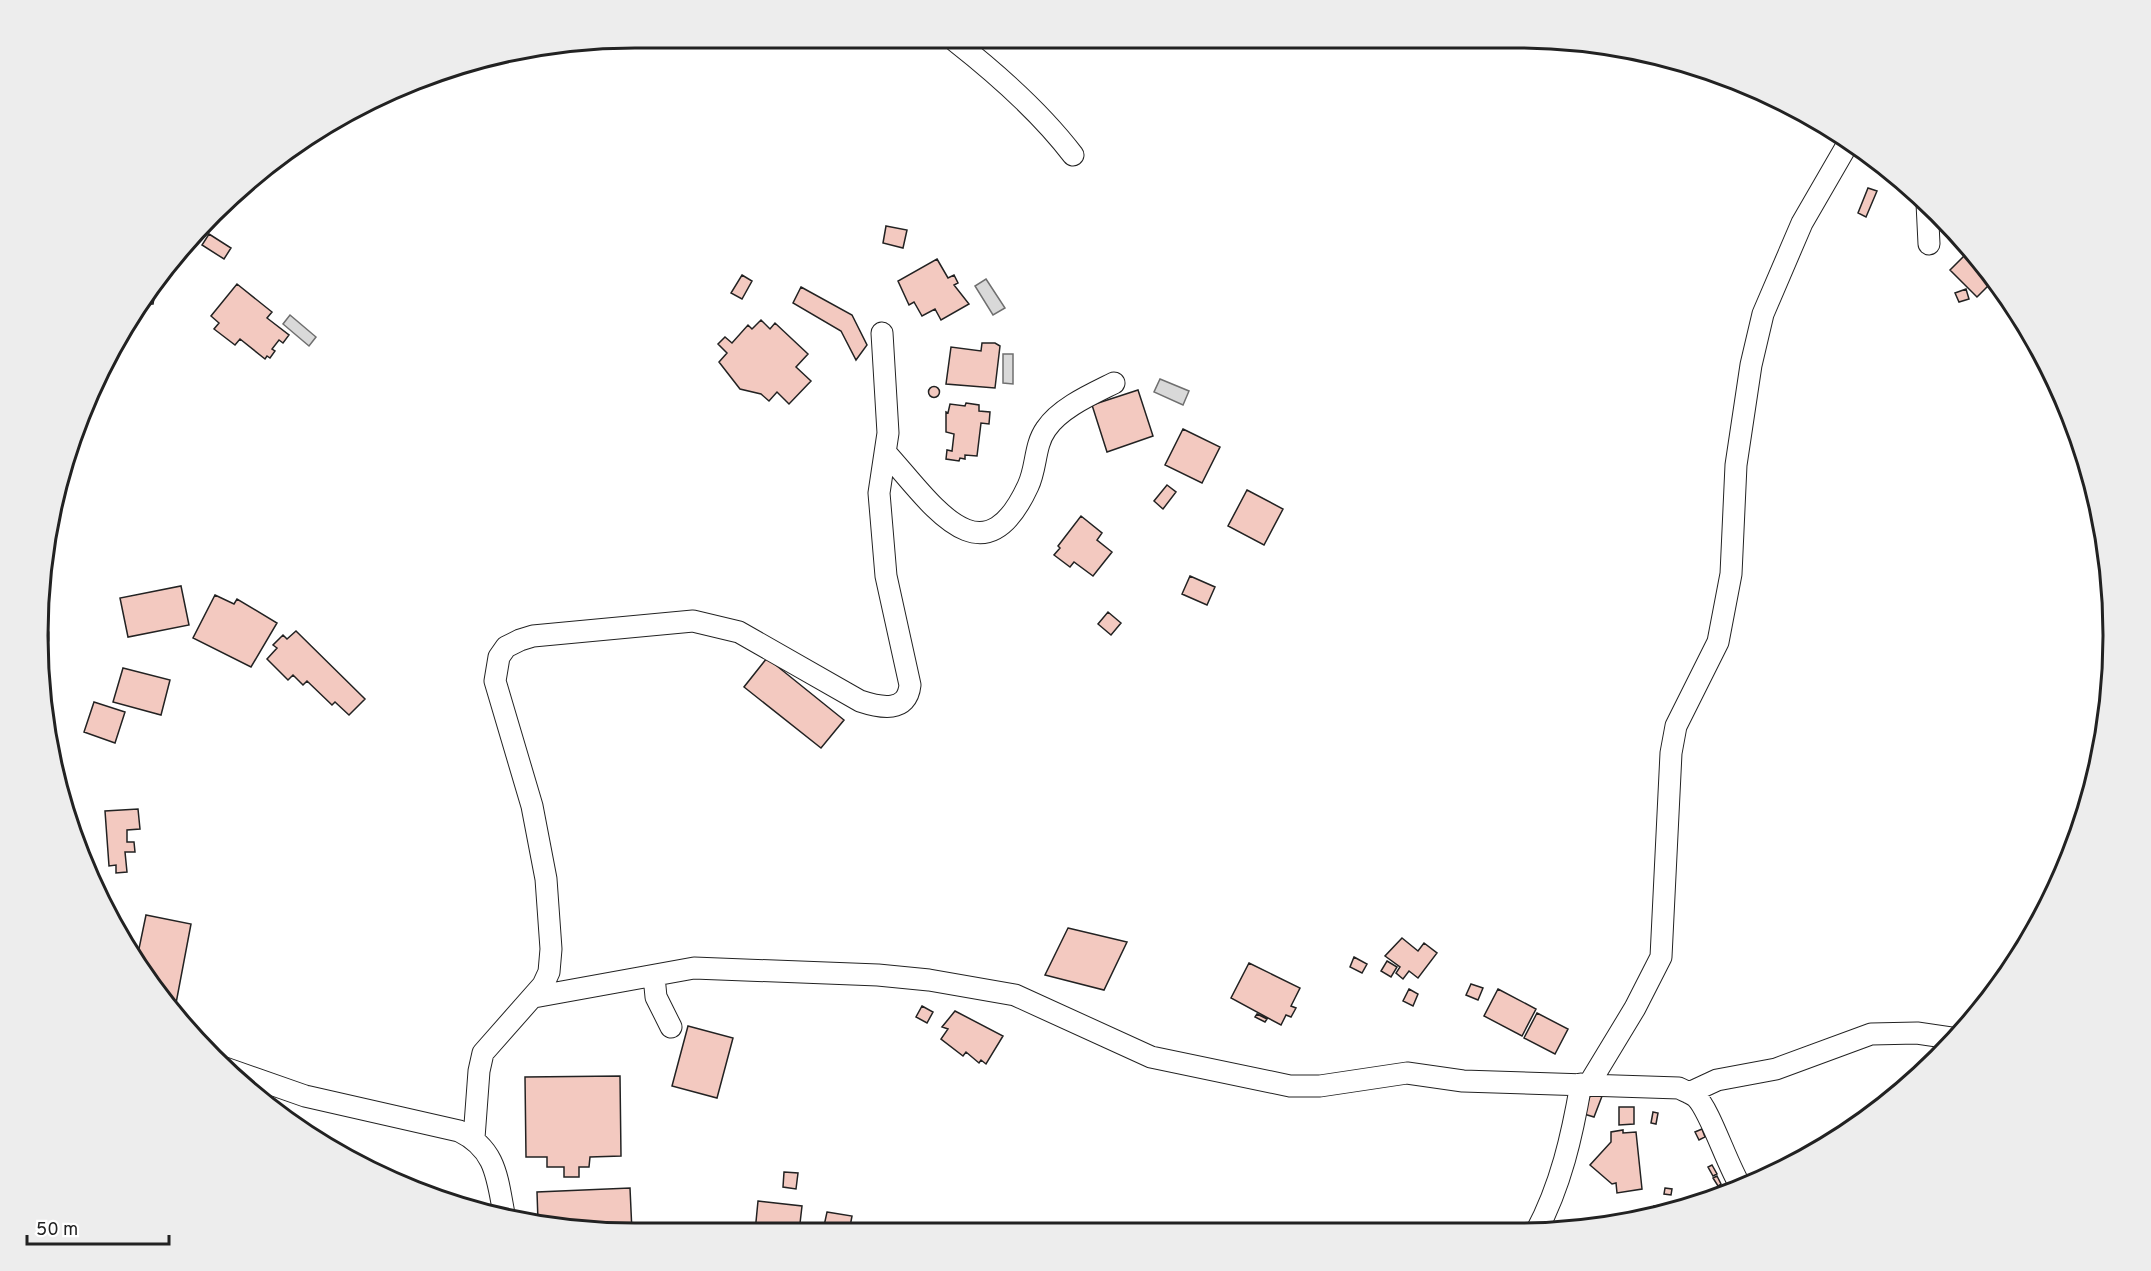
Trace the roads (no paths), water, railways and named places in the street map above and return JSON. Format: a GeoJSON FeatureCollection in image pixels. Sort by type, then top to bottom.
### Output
{"type":"FeatureCollection","features":[{"type":"Feature","properties":{"kind":"street"},"geometry":{"type":"LineString","coordinates":[[964,48],[989,67],[1061,139],[1073,155]]}},
{"type":"Feature","properties":{"kind":"street"},"geometry":{"type":"LineString","coordinates":[[1540,1222],[1561,1173],[1585,1084],[1635,1008],[1661,957],[1671,753],[1676,726],[1718,642],[1731,574],[1736,465],[1751,364],[1763,314],[1802,223],[1845,149]]}},
{"type":"Feature","properties":{"kind":"street"},"geometry":{"type":"LineString","coordinates":[[1928,217],[1929,244]]}},
{"type":"Feature","properties":{"kind":"street"},"geometry":{"type":"LineString","coordinates":[[474,1138],[479,1071],[483,1053],[534,997],[549,972],[551,949],[546,879],[532,806],[496,688],[495,670],[500,657],[507,647],[533,636],[693,621],[739,632],[860,701],[876,707],[891,708],[902,704],[909,697],[910,685],[886,576],[879,493],[886,453],[887,403],[882,333]]}},
{"type":"Feature","properties":{"kind":"street"},"geometry":{"type":"LineString","coordinates":[[886,453],[946,519],[973,534],[993,531],[1005,520],[1025,492],[1030,482],[1038,445],[1054,419],[1114,383]]}},
{"type":"Feature","properties":{"kind":"street"},"geometry":{"type":"LineString","coordinates":[[534,997],[694,968],[745,968],[929,980],[1015,995],[1151,1058],[1290,1086],[1320,1086],[1407,1073],[1463,1081],[1663,1087],[1689,1093],[1703,1107],[1737,1179]]}},
{"type":"Feature","properties":{"kind":"street"},"geometry":{"type":"LineString","coordinates":[[654,976],[656,997],[671,1027]]}},
{"type":"Feature","properties":{"kind":"street"},"geometry":{"type":"LineString","coordinates":[[1689,1093],[1718,1080],[1776,1069],[1871,1035],[1917,1033],[1944,1037]]}},
{"type":"Feature","properties":{"kind":"street"},"geometry":{"type":"LineString","coordinates":[[246,1075],[305,1096],[459,1131],[474,1138],[485,1149],[495,1169],[503,1208]]}}]}
